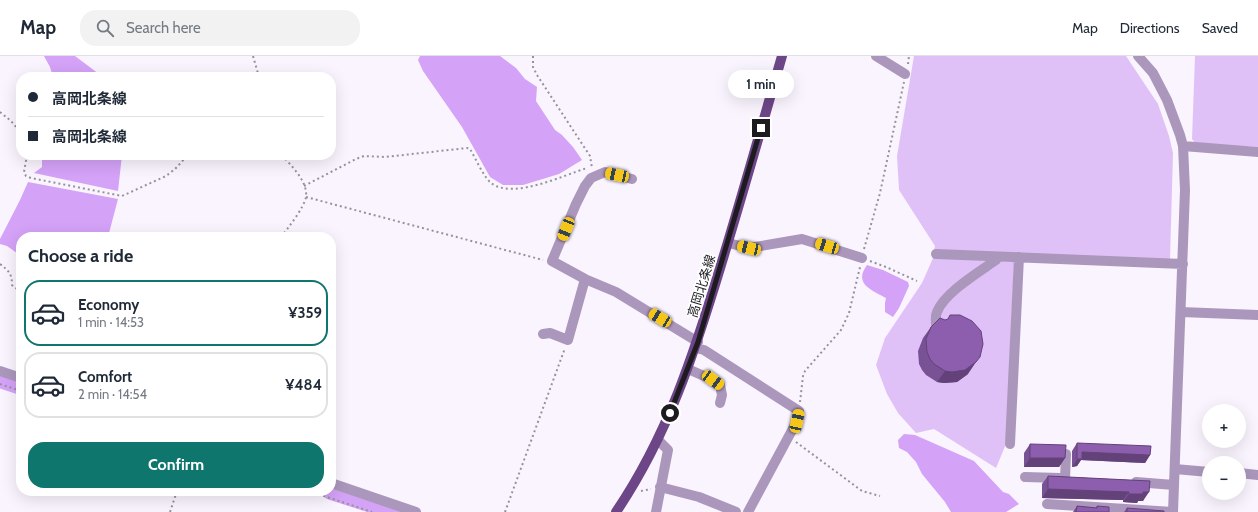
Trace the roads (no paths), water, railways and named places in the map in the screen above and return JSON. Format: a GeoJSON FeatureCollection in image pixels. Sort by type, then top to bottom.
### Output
{"type":"FeatureCollection","features":[{"type":"Feature","properties":{"kind":"main road","name":"高岡北条線"},"geometry":{"type":"LineString","coordinates":[[616,512],[658,440],[676,400],[697,345],[728,244],[782,56]]}},
{"type":"Feature","properties":{"kind":"street"},"geometry":{"type":"LineString","coordinates":[[876,56],[905,74]]}},
{"type":"Feature","properties":{"kind":"street"},"geometry":{"type":"LineString","coordinates":[[1047,504],[1086,509],[1173,512],[1185,190],[1182,146],[1180,135],[1167,100],[1153,73],[1138,56]]}},
{"type":"Feature","properties":{"kind":"street"},"geometry":{"type":"LineString","coordinates":[[1182,146],[1258,152]]}},
{"type":"Feature","properties":{"kind":"street"},"geometry":{"type":"LineString","coordinates":[[632,180],[606,172],[591,172],[552,262],[585,279],[616,292],[799,411],[797,421],[789,437],[748,512]]}},
{"type":"Feature","properties":{"kind":"street"},"geometry":{"type":"LineString","coordinates":[[728,244],[749,248],[802,239],[862,258]]}},
{"type":"Feature","properties":{"kind":"street"},"geometry":{"type":"LineString","coordinates":[[936,254],[1183,264]]}},
{"type":"Feature","properties":{"kind":"street"},"geometry":{"type":"LineString","coordinates":[[936,324],[938,310],[947,298],[972,276],[996,260],[997,256]]}},
{"type":"Feature","properties":{"kind":"street"},"geometry":{"type":"LineString","coordinates":[[1010,444],[1019,257]]}},
{"type":"Feature","properties":{"kind":"street"},"geometry":{"type":"LineString","coordinates":[[543,334],[550,333],[568,340],[585,279]]}},
{"type":"Feature","properties":{"kind":"street"},"geometry":{"type":"LineString","coordinates":[[1181,312],[1258,315]]}},
{"type":"Feature","properties":{"kind":"street"},"geometry":{"type":"LineString","coordinates":[[688,369],[713,380],[720,385],[722,395],[720,403]]}},
{"type":"Feature","properties":{"kind":"street"},"geometry":{"type":"LineString","coordinates":[[0,371],[16,376]]}},
{"type":"Feature","properties":{"kind":"street"},"geometry":{"type":"LineString","coordinates":[[656,512],[668,450],[658,440]]}},
{"type":"Feature","properties":{"kind":"street"},"geometry":{"type":"LineString","coordinates":[[1024,477],[1069,479],[1066,454]]}},
{"type":"Feature","properties":{"kind":"street"},"geometry":{"type":"LineString","coordinates":[[1175,469],[1202,471]]}},
{"type":"Feature","properties":{"kind":"street"},"geometry":{"type":"LineString","coordinates":[[1246,474],[1258,475]]}},
{"type":"Feature","properties":{"kind":"street"},"geometry":{"type":"LineString","coordinates":[[1128,482],[1174,484]]}},
{"type":"Feature","properties":{"kind":"street"},"geometry":{"type":"LineString","coordinates":[[336,485],[416,512]]}},
{"type":"Feature","properties":{"kind":"street"},"geometry":{"type":"LineString","coordinates":[[660,488],[699,497],[736,512]]}},
{"type":"Feature","properties":{"kind":"waterway"},"geometry":{"type":"LineString","coordinates":[[0,379],[16,384]]}},
{"type":"Feature","properties":{"kind":"waterway"},"geometry":{"type":"LineString","coordinates":[[336,493],[397,512]]}}]}
